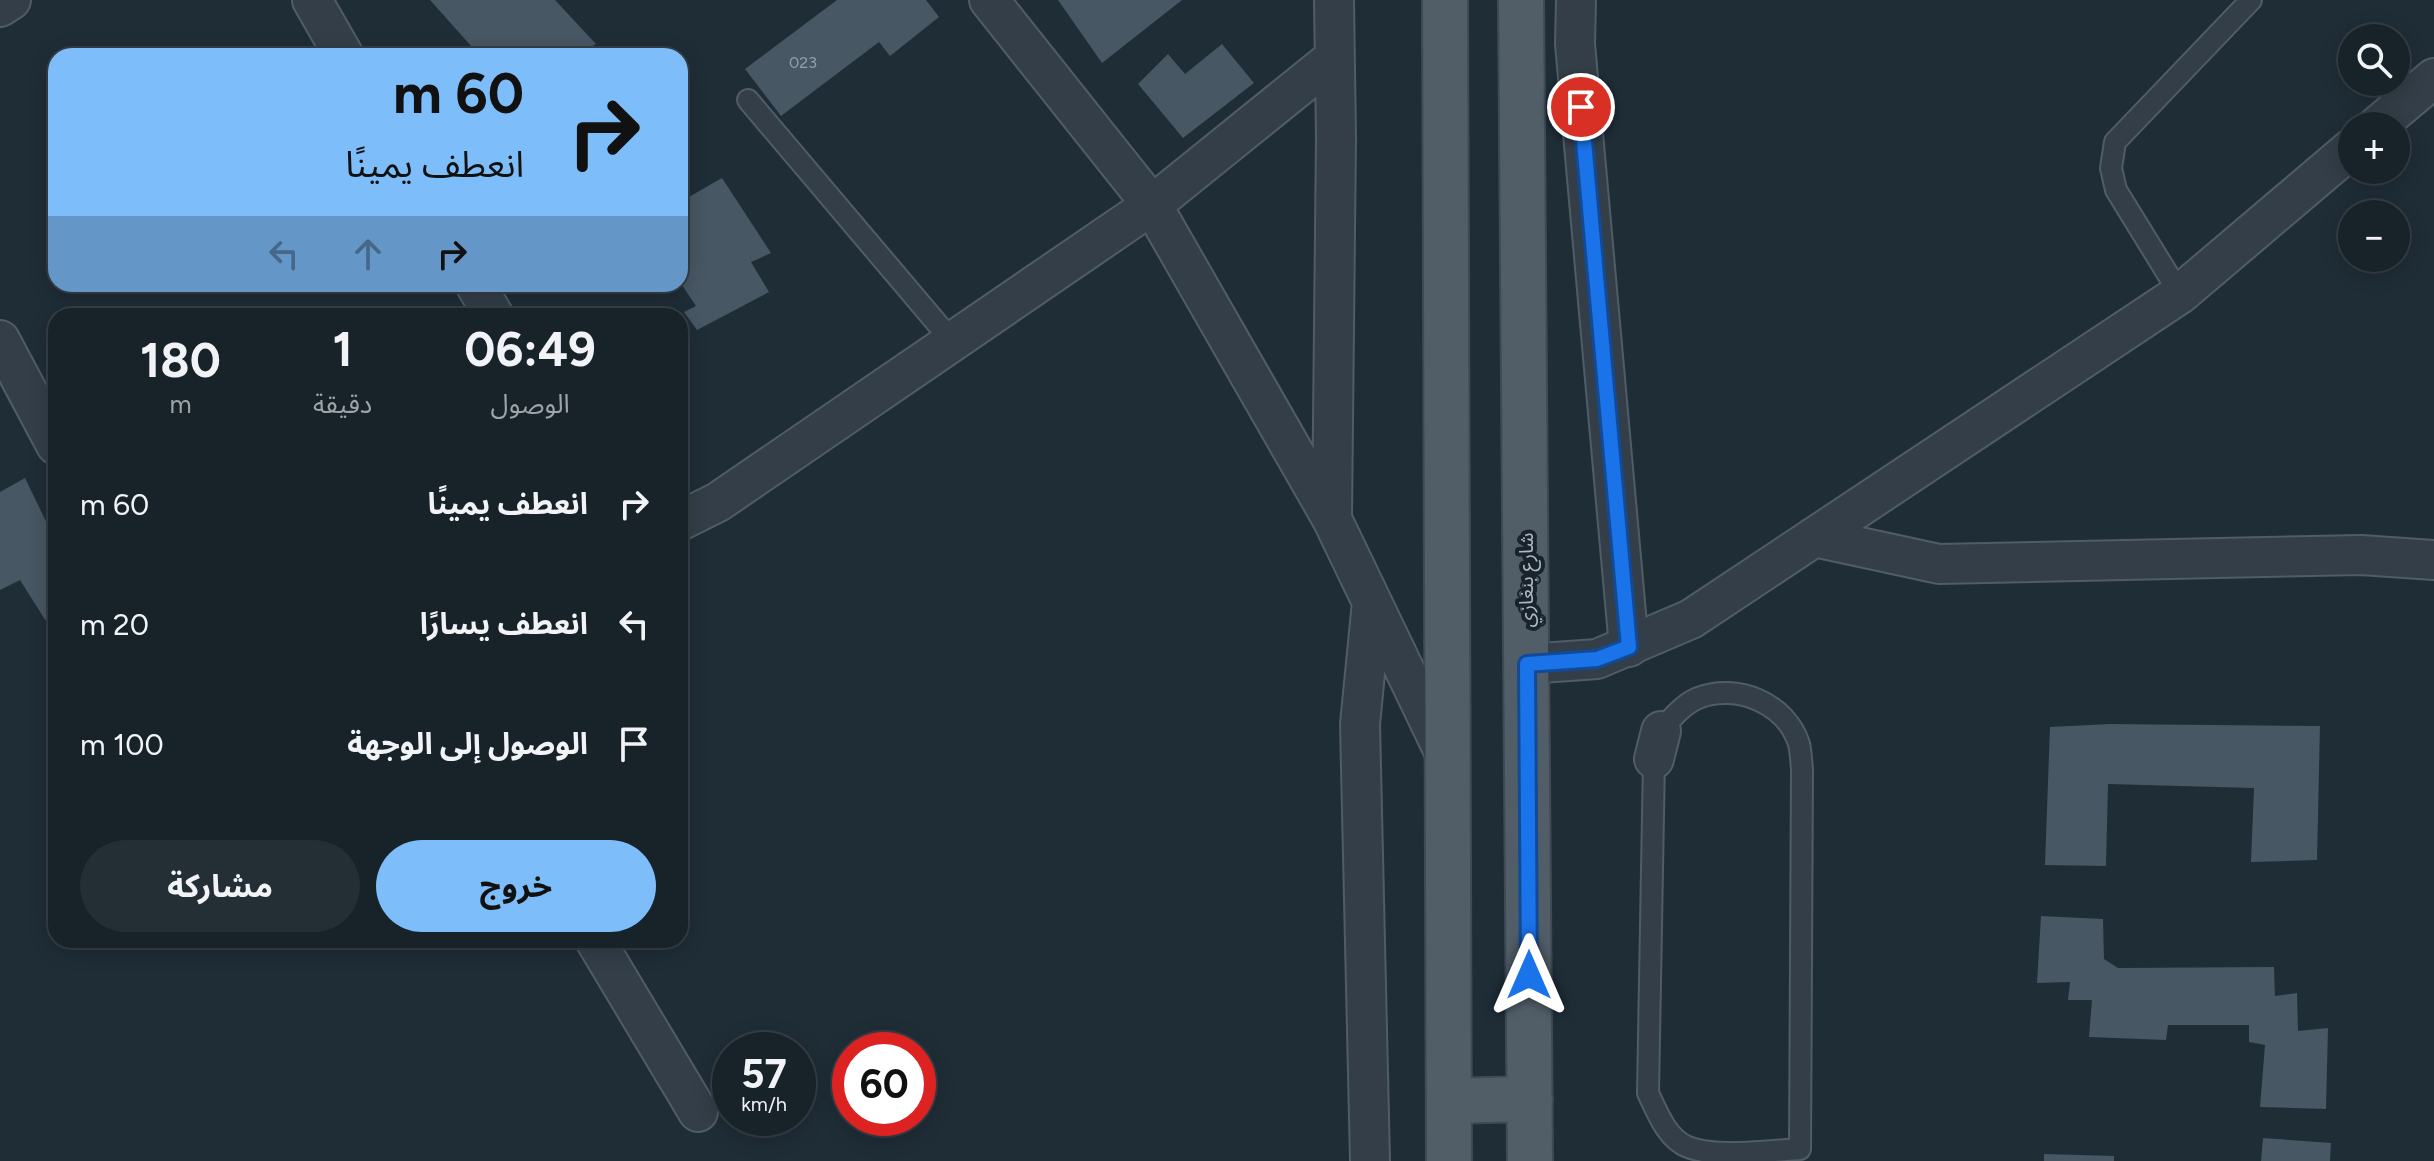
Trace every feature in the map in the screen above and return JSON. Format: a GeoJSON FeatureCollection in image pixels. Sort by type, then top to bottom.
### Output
{"type":"FeatureCollection","features":[{"type":"Feature","properties":{"kind":"main road"},"geometry":{"type":"LineString","coordinates":[[1445,0],[1449,1161]]}},
{"type":"Feature","properties":{"kind":"main road","name":"شارع بنغازي"},"geometry":{"type":"LineString","coordinates":[[1521,0],[1530,1161]]}},
{"type":"Feature","properties":{"kind":"main road"},"geometry":{"type":"LineString","coordinates":[[1449,1101],[1530,1099]]}},
{"type":"Feature","properties":{"kind":"street"},"geometry":{"type":"LineString","coordinates":[[0,7],[11,0]]}},
{"type":"Feature","properties":{"kind":"street"},"geometry":{"type":"LineString","coordinates":[[312,0],[339,48]]}},
{"type":"Feature","properties":{"kind":"street"},"geometry":{"type":"LineString","coordinates":[[989,0],[1152,205],[1332,519],[1449,761]]}},
{"type":"Feature","properties":{"kind":"street"},"geometry":{"type":"LineString","coordinates":[[1332,519],[1336,153],[1334,0]]}},
{"type":"Feature","properties":{"kind":"street"},"geometry":{"type":"LineString","coordinates":[[1576,0],[1575,44],[1629,647]]}},
{"type":"Feature","properties":{"kind":"street"},"geometry":{"type":"LineString","coordinates":[[688,517],[718,502],[1152,205],[1334,58]]}},
{"type":"Feature","properties":{"kind":"street"},"geometry":{"type":"LineString","coordinates":[[2394,112],[2434,78]]}},
{"type":"Feature","properties":{"kind":"street"},"geometry":{"type":"LineString","coordinates":[[1527,664],[1597,659],[1691,619],[2180,294],[2338,160]]}},
{"type":"Feature","properties":{"kind":"street"},"geometry":{"type":"LineString","coordinates":[[0,340],[48,430]]}},
{"type":"Feature","properties":{"kind":"street"},"geometry":{"type":"LineString","coordinates":[[1814,537],[1939,564],[2361,555],[2434,560]]}},
{"type":"Feature","properties":{"kind":"street"},"geometry":{"type":"LineString","coordinates":[[1370,1161],[1360,724],[1372,602]]}},
{"type":"Feature","properties":{"kind":"street"},"geometry":{"type":"LineString","coordinates":[[600,948],[698,1112]]}},
{"type":"Feature","properties":{"kind":"lane"},"geometry":{"type":"LineString","coordinates":[[2180,294],[2116,190],[2111,168],[2115,142],[2251,0]]}},
{"type":"Feature","properties":{"kind":"lane"},"geometry":{"type":"LineString","coordinates":[[748,100],[952,341]]}},
{"type":"Feature","properties":{"kind":"lane"},"geometry":{"type":"LineString","coordinates":[[1720,692],[1745,694],[1768,704],[1787,722],[1799,744],[1802,769],[1800,1155],[1734,1153],[1687,1147],[1662,1124],[1648,1093],[1658,745],[1675,714],[1695,699],[1720,692]]}},
{"type":"Feature","properties":{"kind":"building"},"geometry":{"type":"Polygon","coordinates":[[[430,0],[555,0],[596,44],[589,48],[473,48],[430,0]]]}},
{"type":"Feature","properties":{"kind":"building"},"geometry":{"type":"Polygon","coordinates":[[[837,0],[926,0],[939,17],[890,56],[879,42],[781,116],[745,69],[837,0]]]}},
{"type":"Feature","properties":{"kind":"building"},"geometry":{"type":"Polygon","coordinates":[[[1058,0],[1182,0],[1102,63],[1058,0]]]}},
{"type":"Feature","properties":{"kind":"building"},"geometry":{"type":"Polygon","coordinates":[[[1222,44],[1254,83],[1183,138],[1138,84],[1168,54],[1185,74],[1222,44]]]}},
{"type":"Feature","properties":{"kind":"building"},"geometry":{"type":"Polygon","coordinates":[[[722,178],[771,253],[751,262],[769,292],[697,330],[688,318],[688,310],[696,306],[687,292],[688,197],[722,178]]]}},
{"type":"Feature","properties":{"kind":"building"},"geometry":{"type":"Polygon","coordinates":[[[25,478],[48,525],[48,624],[20,580],[0,590],[0,492],[25,478]]]}},
{"type":"Feature","properties":{"kind":"building"},"geometry":{"type":"Polygon","coordinates":[[[2109,724],[2320,726],[2317,860],[2251,862],[2254,788],[2108,784],[2106,866],[2045,865],[2050,727],[2109,724]]]}},
{"type":"Feature","properties":{"kind":"building"},"geometry":{"type":"Polygon","coordinates":[[[2041,916],[2103,919],[2104,959],[2118,968],[2274,967],[2275,996],[2297,993],[2298,1031],[2328,1028],[2326,1109],[2260,1107],[2265,1045],[2249,1042],[2249,1025],[2168,1025],[2166,1040],[2089,1037],[2092,1000],[2068,1000],[2070,982],[2037,983],[2041,916]]]}},
{"type":"Feature","properties":{"kind":"building"},"geometry":{"type":"Polygon","coordinates":[[[2263,1138],[2331,1143],[2330,1161],[2261,1161],[2263,1138]]]}},
{"type":"Feature","properties":{"kind":"building"},"geometry":{"type":"Polygon","coordinates":[[[2044,1154],[2114,1156],[2114,1161],[2044,1161],[2044,1154]]]}},
{"type":"Feature","properties":{"kind":"route"},"geometry":{"type":"LineString","coordinates":[[1529,975],[1527,664],[1597,659],[1629,647],[1581,107]]}}]}
